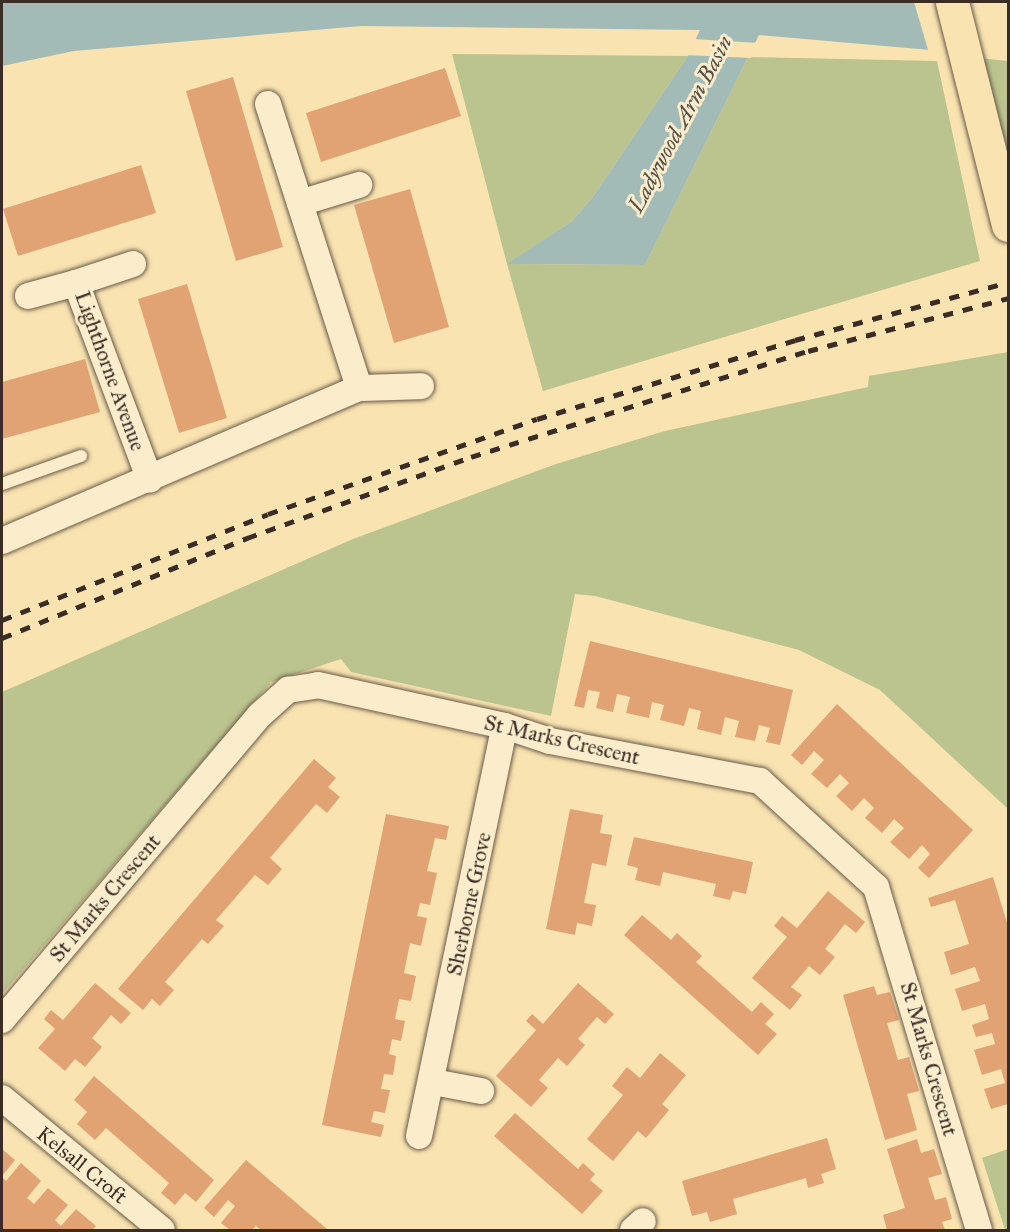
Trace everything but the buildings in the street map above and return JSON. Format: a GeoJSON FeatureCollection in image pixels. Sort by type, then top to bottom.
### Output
{"type":"FeatureCollection","features":[{"type":"Feature","properties":{"kind":"highway"},"geometry":{"type":"LineString","coordinates":[[952,2],[1008,225]]}},
{"type":"Feature","properties":{"kind":"street"},"geometry":{"type":"LineString","coordinates":[[268,104],[359,388]]}},
{"type":"Feature","properties":{"kind":"street"},"geometry":{"type":"LineString","coordinates":[[300,203],[358,185]]}},
{"type":"Feature","properties":{"kind":"street","name":"Lighthorne Avenue"},"geometry":{"type":"LineString","coordinates":[[133,264],[76,283],[150,480]]}},
{"type":"Feature","properties":{"kind":"street"},"geometry":{"type":"LineString","coordinates":[[28,297],[76,283]]}},
{"type":"Feature","properties":{"kind":"street","name":"Lighthorne Avenue"},"geometry":{"type":"LineString","coordinates":[[2,541],[150,480],[359,388],[420,386]]}},
{"type":"Feature","properties":{"kind":"street","name":"St Marks Crescent"},"geometry":{"type":"LineString","coordinates":[[2,1020],[260,715],[288,690],[318,685],[505,726],[550,741],[760,781],[876,887],[979,1230]]}},
{"type":"Feature","properties":{"kind":"street","name":"Sherborne Grove"},"geometry":{"type":"LineString","coordinates":[[419,1136],[433,1082],[505,726]]}},
{"type":"Feature","properties":{"kind":"street"},"geometry":{"type":"LineString","coordinates":[[433,1082],[481,1092]]}},
{"type":"Feature","properties":{"kind":"street","name":"Kelsall Croft"},"geometry":{"type":"LineString","coordinates":[[2,1098],[162,1230]]}},
{"type":"Feature","properties":{"kind":"lane"},"geometry":{"type":"LineString","coordinates":[[2,484],[81,456]]}},
{"type":"Feature","properties":{"kind":"green space"},"geometry":{"type":"Polygon","coordinates":[[[970,2],[1008,2],[1008,159],[970,2]]]}},
{"type":"Feature","properties":{"kind":"green space"},"geometry":{"type":"Polygon","coordinates":[[[452,54],[688,56],[592,198],[571,222],[509,264],[645,265],[748,57],[937,61],[980,261],[543,391],[452,54]]]}},
{"type":"Feature","properties":{"kind":"green space"},"geometry":{"type":"Polygon","coordinates":[[[1008,352],[1008,809],[880,690],[799,650],[595,596],[575,594],[551,716],[351,672],[341,659],[271,682],[2,994],[2,692],[353,539],[556,464],[665,431],[868,387],[869,376],[1008,352]]]}},
{"type":"Feature","properties":{"kind":"green space"},"geometry":{"type":"Polygon","coordinates":[[[1008,1149],[1008,1230],[1005,1230],[982,1158],[1008,1149]]]}},
{"type":"Feature","properties":{"kind":"water","name":"Ladywood Arm Basin"},"geometry":{"type":"Polygon","coordinates":[[[2,2],[1008,2],[930,50],[759,35],[645,265],[507,264],[571,222],[592,198],[688,56],[700,30],[361,26],[74,51],[2,66],[2,2]]]}},
{"type":"Feature","properties":{"kind":"pier"},"geometry":{"type":"Polygon","coordinates":[[[914,2],[1008,2],[1008,61],[929,53],[914,2]]]}},
{"type":"Feature","properties":{"kind":"pier"},"geometry":{"type":"Polygon","coordinates":[[[693,39],[759,43],[751,58],[685,55],[693,39]]]}},
{"type":"Feature","properties":{"kind":"railway"},"geometry":{"type":"LineString","coordinates":[[2,620],[268,514],[537,419],[795,340],[1008,282]]}},
{"type":"Feature","properties":{"kind":"railway"},"geometry":{"type":"LineString","coordinates":[[2,638],[247,538],[471,457],[808,351],[1008,298]]}}]}
